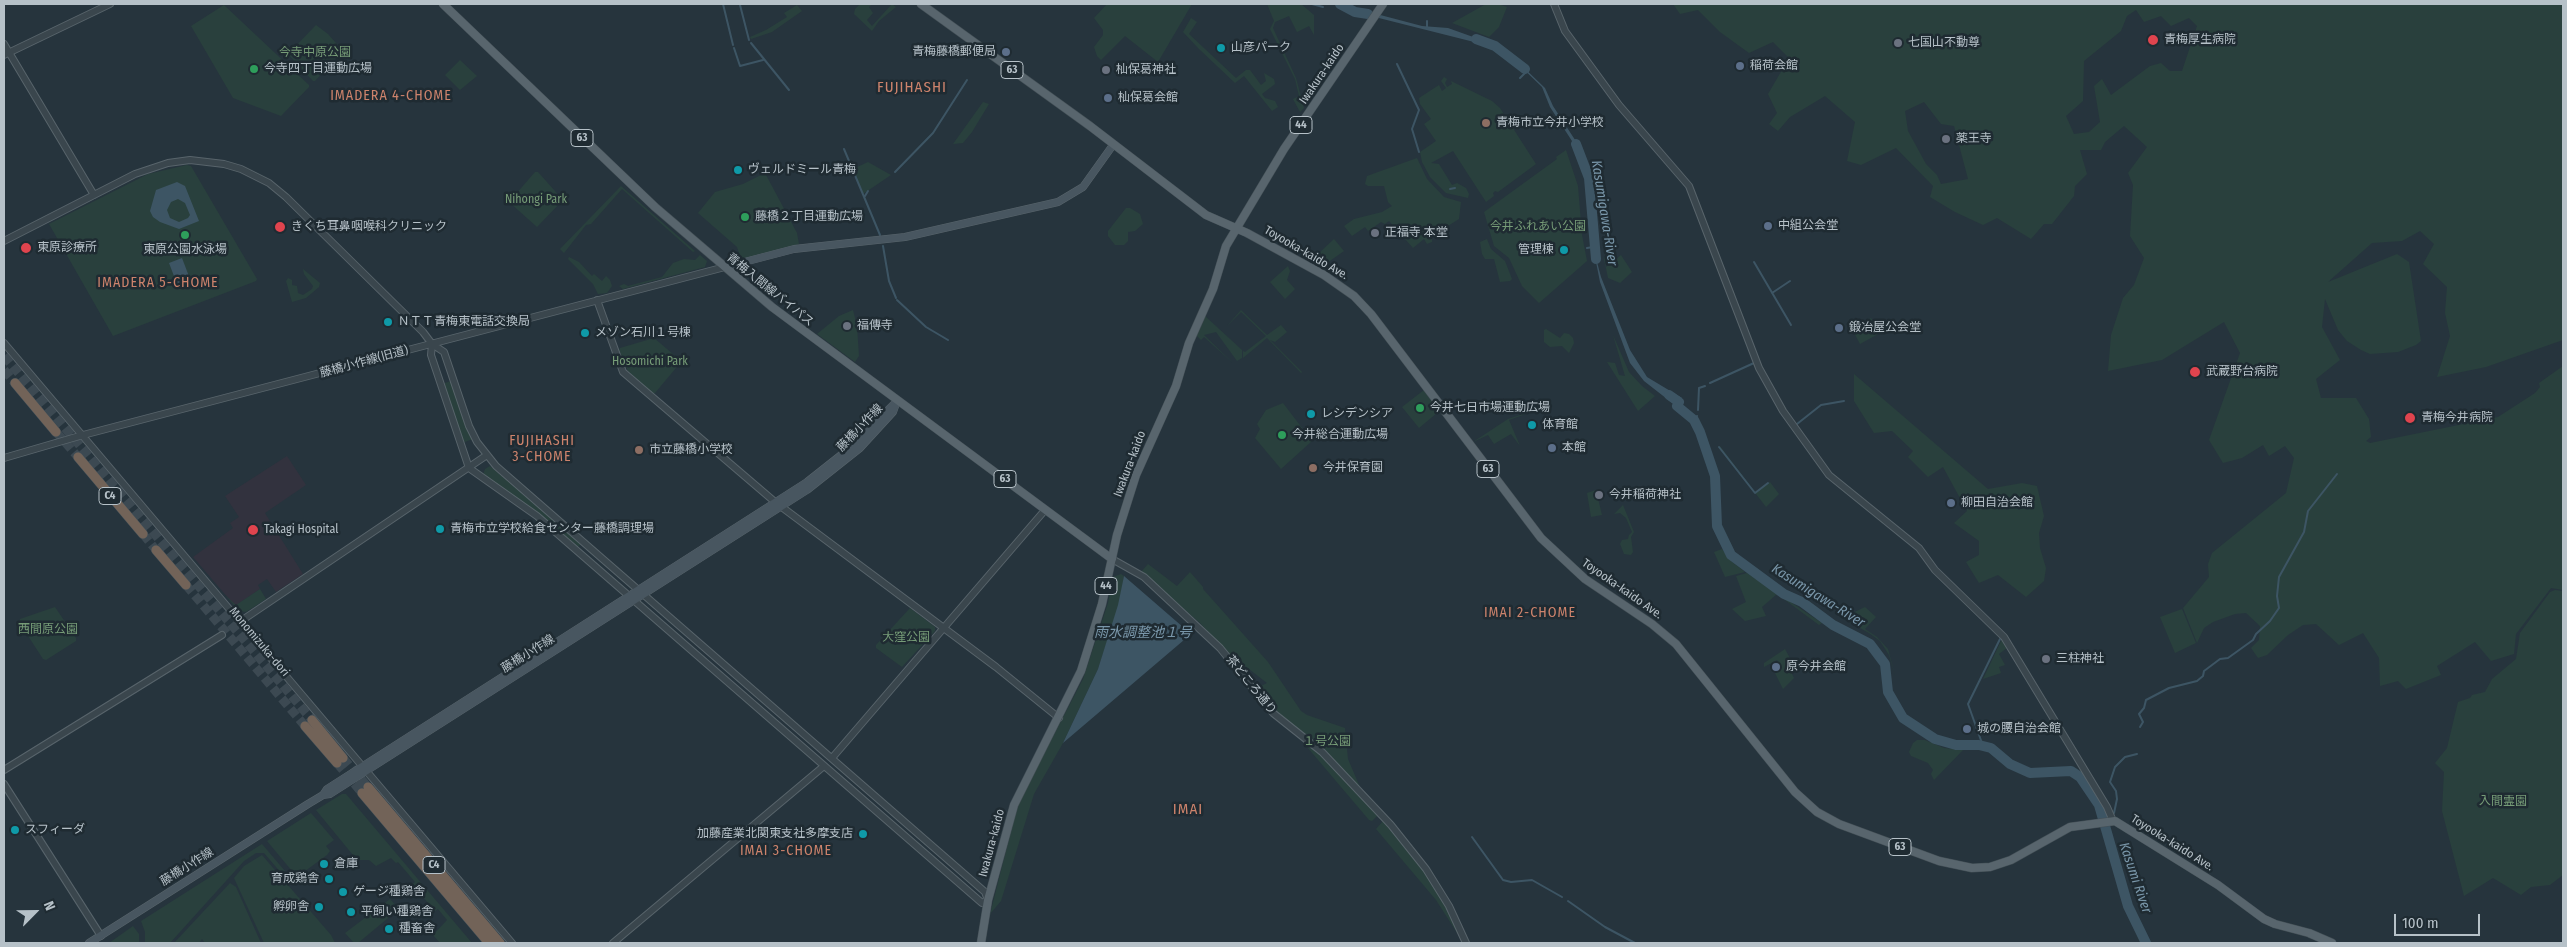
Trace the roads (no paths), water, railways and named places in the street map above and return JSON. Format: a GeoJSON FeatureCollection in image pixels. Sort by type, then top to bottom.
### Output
{"type":"FeatureCollection","features":[{"type":"Feature","properties":{"kind":"highway"},"geometry":{"type":"LineString","coordinates":[[15,383],[56,432]]}},
{"type":"Feature","properties":{"kind":"highway","name":"C4"},"geometry":{"type":"LineString","coordinates":[[78,457],[143,534]]}},
{"type":"Feature","properties":{"kind":"highway"},"geometry":{"type":"LineString","coordinates":[[156,550],[186,585]]}},
{"type":"Feature","properties":{"kind":"highway"},"geometry":{"type":"LineString","coordinates":[[308,723],[340,761]]}},
{"type":"Feature","properties":{"kind":"highway","name":"C4"},"geometry":{"type":"LineString","coordinates":[[489,943],[365,790],[500,943]]}},
{"type":"Feature","properties":{"kind":"main road","name":"青梅入間線バイパス"},"geometry":{"type":"LineString","coordinates":[[443,4],[634,188],[725,267],[795,325],[1112,559]]}},
{"type":"Feature","properties":{"kind":"main road","name":"Toyooka-kaido Ave."},"geometry":{"type":"LineString","coordinates":[[921,4],[1198,209],[1324,274],[1359,301],[1541,538],[1585,579],[1652,624],[1676,644],[1796,792],[1817,812],[1839,824],[1945,863],[1972,868],[1990,867],[2006,862],[2064,829],[2106,821],[2218,885],[2264,919],[2309,933],[2332,943]]}},
{"type":"Feature","properties":{"kind":"main road","name":"Iwakura-kaido"},"geometry":{"type":"LineString","coordinates":[[981,943],[988,900],[1015,800],[1059,718],[1085,660],[1102,604],[1112,559],[1136,475],[1176,386],[1192,335],[1213,289],[1226,246],[1287,144],[1381,6]]}},
{"type":"Feature","properties":{"kind":"main road"},"geometry":{"type":"LineString","coordinates":[[725,267],[794,249],[910,236],[1058,202],[1072,196],[1083,187],[1113,145]]}},
{"type":"Feature","properties":{"kind":"main road","name":"藤橋小作線"},"geometry":{"type":"LineString","coordinates":[[89,943],[323,795],[327,789],[364,768],[778,504],[838,458],[897,401]]}},
{"type":"Feature","properties":{"kind":"street"},"geometry":{"type":"LineString","coordinates":[[7,54],[110,4]]}},
{"type":"Feature","properties":{"kind":"street"},"geometry":{"type":"LineString","coordinates":[[1554,4],[1565,31],[1618,105],[1690,186],[1760,368],[1782,410],[1829,476],[1919,548],[1939,574],[2001,634],[2108,807],[2106,821]]}},
{"type":"Feature","properties":{"kind":"street"},"geometry":{"type":"LineString","coordinates":[[4,44],[7,54],[94,195]]}},
{"type":"Feature","properties":{"kind":"street"},"geometry":{"type":"LineString","coordinates":[[4,241],[135,174],[172,162],[207,161],[242,169],[261,179],[286,197],[423,332],[432,344],[444,352],[469,426],[496,466],[985,892],[988,900],[982,903],[537,516],[469,468],[431,355],[432,344]]}},
{"type":"Feature","properties":{"kind":"street","name":"藤橋小作線(旧道)"},"geometry":{"type":"LineString","coordinates":[[4,458],[725,267]]}},
{"type":"Feature","properties":{"kind":"street"},"geometry":{"type":"LineString","coordinates":[[597,300],[623,372],[778,504],[996,668],[1059,718]]}},
{"type":"Feature","properties":{"kind":"street","name":"Monomizuka-dori"},"geometry":{"type":"LineString","coordinates":[[4,343],[512,943]]}},
{"type":"Feature","properties":{"kind":"street"},"geometry":{"type":"LineString","coordinates":[[241,621],[487,455]]}},
{"type":"Feature","properties":{"kind":"street"},"geometry":{"type":"LineString","coordinates":[[832,758],[1046,510]]}},
{"type":"Feature","properties":{"kind":"street","name":"茶どころ通り"},"geometry":{"type":"LineString","coordinates":[[1112,559],[1144,577],[1220,648],[1273,713],[1322,752],[1392,824],[1426,869],[1449,906],[1466,943]]}},
{"type":"Feature","properties":{"kind":"street"},"geometry":{"type":"LineString","coordinates":[[4,770],[222,635]]}},
{"type":"Feature","properties":{"kind":"street"},"geometry":{"type":"LineString","coordinates":[[685,644],[692,637]]}},
{"type":"Feature","properties":{"kind":"street"},"geometry":{"type":"LineString","coordinates":[[774,722],[781,714]]}},
{"type":"Feature","properties":{"kind":"street"},"geometry":{"type":"LineString","coordinates":[[613,943],[824,766]]}},
{"type":"Feature","properties":{"kind":"street"},"geometry":{"type":"LineString","coordinates":[[4,784],[101,936]]}},
{"type":"Feature","properties":{"kind":"street"},"geometry":{"type":"LineString","coordinates":[[878,813],[885,805]]}},
{"type":"Feature","properties":{"kind":"water"},"geometry":{"type":"Polygon","coordinates":[[[1355,12],[1369,12],[1422,26],[1448,28],[1490,43],[1478,43],[1355,12]]]}},
{"type":"Feature","properties":{"kind":"water"},"geometry":{"type":"Polygon","coordinates":[[[1517,61],[1545,88],[1553,106],[1579,146],[1581,155],[1550,107],[1542,87],[1517,61]]]}},
{"type":"Feature","properties":{"kind":"water"},"geometry":{"type":"Polygon","coordinates":[[[177,182],[185,186],[199,221],[179,229],[160,222],[153,217],[150,211],[156,190],[177,182]],[[178,199],[171,202],[167,210],[170,218],[179,222],[188,218],[190,215],[185,203],[178,199]]]}},
{"type":"Feature","properties":{"kind":"water"},"geometry":{"type":"Polygon","coordinates":[[[1593,247],[1601,277],[1630,350],[1647,377],[1682,398],[1676,406],[1644,381],[1630,363],[1600,282],[1593,247]]]}},
{"type":"Feature","properties":{"kind":"water"},"geometry":{"type":"Polygon","coordinates":[[[182,258],[190,279],[177,284],[169,263],[182,258]]]}},
{"type":"Feature","properties":{"kind":"water","name":"雨水調整池１号"},"geometry":{"type":"Polygon","coordinates":[[[1124,576],[1191,634],[1063,743],[1098,669],[1118,605],[1124,576]]]}},
{"type":"Feature","properties":{"kind":"waterway"},"geometry":{"type":"LineString","coordinates":[[723,4],[733,45]]}},
{"type":"Feature","properties":{"kind":"waterway"},"geometry":{"type":"LineString","coordinates":[[1312,4],[1323,7]]}},
{"type":"Feature","properties":{"kind":"waterway","name":"Kasumigawa-River"},"geometry":{"type":"LineString","coordinates":[[1340,4],[1355,12],[1368,14]]}},
{"type":"Feature","properties":{"kind":"waterway"},"geometry":{"type":"LineString","coordinates":[[740,5],[749,40]]}},
{"type":"Feature","properties":{"kind":"waterway","name":"Kasumigawa-River"},"geometry":{"type":"LineString","coordinates":[[1427,21],[1427,28]]}},
{"type":"Feature","properties":{"kind":"waterway","name":"Kasumigawa-River"},"geometry":{"type":"LineString","coordinates":[[1476,39],[1495,46],[1525,69]]}},
{"type":"Feature","properties":{"kind":"waterway"},"geometry":{"type":"LineString","coordinates":[[751,43],[789,90]]}},
{"type":"Feature","properties":{"kind":"waterway"},"geometry":{"type":"LineString","coordinates":[[734,48],[740,66],[763,60]]}},
{"type":"Feature","properties":{"kind":"waterway"},"geometry":{"type":"LineString","coordinates":[[1397,64],[1419,110],[1412,129],[1419,152]]}},
{"type":"Feature","properties":{"kind":"waterway"},"geometry":{"type":"LineString","coordinates":[[1520,78],[1527,71]]}},
{"type":"Feature","properties":{"kind":"waterway"},"geometry":{"type":"LineString","coordinates":[[895,172],[933,133],[967,80]]}},
{"type":"Feature","properties":{"kind":"waterway","name":"Kasumigawa-River"},"geometry":{"type":"LineString","coordinates":[[1576,144],[1589,178],[1596,259]]}},
{"type":"Feature","properties":{"kind":"waterway"},"geometry":{"type":"LineString","coordinates":[[844,149],[880,235]]}},
{"type":"Feature","properties":{"kind":"waterway"},"geometry":{"type":"LineString","coordinates":[[1450,189],[1455,188]]}},
{"type":"Feature","properties":{"kind":"waterway"},"geometry":{"type":"LineString","coordinates":[[865,196],[868,191]]}},
{"type":"Feature","properties":{"kind":"waterway"},"geometry":{"type":"LineString","coordinates":[[883,246],[889,281],[896,298]]}},
{"type":"Feature","properties":{"kind":"waterway","name":"Kasumigawa-River"},"geometry":{"type":"LineString","coordinates":[[1587,248],[1593,247]]}},
{"type":"Feature","properties":{"kind":"waterway"},"geometry":{"type":"LineString","coordinates":[[1754,262],[1791,325]]}},
{"type":"Feature","properties":{"kind":"waterway"},"geometry":{"type":"LineString","coordinates":[[1772,293],[1790,281]]}},
{"type":"Feature","properties":{"kind":"waterway"},"geometry":{"type":"LineString","coordinates":[[897,300],[926,327],[948,340]]}},
{"type":"Feature","properties":{"kind":"waterway"},"geometry":{"type":"LineString","coordinates":[[1710,383],[1754,363]]}},
{"type":"Feature","properties":{"kind":"waterway"},"geometry":{"type":"LineString","coordinates":[[1698,410],[1699,388],[1705,386]]}},
{"type":"Feature","properties":{"kind":"waterway","name":"Kasumigawa-River"},"geometry":{"type":"LineString","coordinates":[[1669,395],[1679,402],[1677,406],[1694,420],[1700,432],[1715,476],[1717,526],[1731,555],[1784,594],[1802,602],[1833,625],[1870,644],[1885,664],[1888,692],[1903,718],[1935,739],[1956,745],[1979,745],[1991,748],[2010,764],[2030,773],[2071,771],[2080,777],[2099,805],[2128,906],[2146,943]]}},
{"type":"Feature","properties":{"kind":"waterway"},"geometry":{"type":"LineString","coordinates":[[1797,424],[1821,405],[1844,401]]}},
{"type":"Feature","properties":{"kind":"waterway","name":"Kasumigawa-River"},"geometry":{"type":"LineString","coordinates":[[1695,423],[1697,416]]}},
{"type":"Feature","properties":{"kind":"waterway"},"geometry":{"type":"LineString","coordinates":[[1719,447],[1755,493],[1768,483]]}},
{"type":"Feature","properties":{"kind":"waterway"},"geometry":{"type":"LineString","coordinates":[[2140,727],[2143,722],[2139,714],[2144,708],[2146,700],[2169,688],[2197,681],[2203,676],[2204,671],[2220,659],[2228,658],[2253,640],[2256,634],[2270,621],[2279,608],[2277,596],[2279,577],[2304,532],[2308,511],[2337,474]]}},
{"type":"Feature","properties":{"kind":"waterway"},"geometry":{"type":"LineString","coordinates":[[1983,746],[1968,704],[2000,639]]}},
{"type":"Feature","properties":{"kind":"waterway"},"geometry":{"type":"LineString","coordinates":[[2114,813],[2117,799],[2116,791],[2110,782],[2115,767],[2125,757],[2137,754]]}},
{"type":"Feature","properties":{"kind":"waterway"},"geometry":{"type":"LineString","coordinates":[[1472,837],[1503,880],[1511,882],[1532,880],[1562,897]]}},
{"type":"Feature","properties":{"kind":"waterway"},"geometry":{"type":"LineString","coordinates":[[1568,901],[1605,927],[1635,943]]}},
{"type":"Feature","properties":{"kind":"tunnel"},"geometry":{"type":"LineString","coordinates":[[4,356],[312,720]]}},
{"type":"Feature","properties":{"kind":"tunnel"},"geometry":{"type":"LineString","coordinates":[[4,370],[15,383]]}},
{"type":"Feature","properties":{"kind":"tunnel"},"geometry":{"type":"LineString","coordinates":[[56,432],[78,457]]}},
{"type":"Feature","properties":{"kind":"tunnel"},"geometry":{"type":"LineString","coordinates":[[143,534],[156,550]]}},
{"type":"Feature","properties":{"kind":"tunnel"},"geometry":{"type":"LineString","coordinates":[[186,585],[305,726]]}},
{"type":"Feature","properties":{"kind":"tunnel"},"geometry":{"type":"LineString","coordinates":[[343,758],[368,787]]}},
{"type":"Feature","properties":{"kind":"tunnel"},"geometry":{"type":"LineString","coordinates":[[337,763],[362,793]]}},
{"type":"Feature","properties":{"kind":"place","name":"青梅厚生病院"},"geometry":{"type":"Point","coordinates":[2153,40]}},
{"type":"Feature","properties":{"kind":"place","name":"七国山不動尊"},"geometry":{"type":"Point","coordinates":[1898,43]}},
{"type":"Feature","properties":{"kind":"place","name":"山彦パーク"},"geometry":{"type":"Point","coordinates":[1221,48]}},
{"type":"Feature","properties":{"kind":"place","name":"青梅藤橋郵便局"},"geometry":{"type":"Point","coordinates":[1006,52]}},
{"type":"Feature","properties":{"kind":"place","name":"稲荷会館"},"geometry":{"type":"Point","coordinates":[1740,66]}},
{"type":"Feature","properties":{"kind":"place","name":"今寺四丁目運動広場"},"geometry":{"type":"Point","coordinates":[254,69]}},
{"type":"Feature","properties":{"kind":"place","name":"杣保葛神社"},"geometry":{"type":"Point","coordinates":[1106,70]}},
{"type":"Feature","properties":{"kind":"place","name":"杣保葛会館"},"geometry":{"type":"Point","coordinates":[1108,98]}},
{"type":"Feature","properties":{"kind":"place","name":"青梅市立今井小学校"},"geometry":{"type":"Point","coordinates":[1486,123]}},
{"type":"Feature","properties":{"kind":"place","name":"薬王寺"},"geometry":{"type":"Point","coordinates":[1946,139]}},
{"type":"Feature","properties":{"kind":"place","name":"ヴェルドミール青梅"},"geometry":{"type":"Point","coordinates":[738,170]}},
{"type":"Feature","properties":{"kind":"place","name":"藤橋２丁目運動広場"},"geometry":{"type":"Point","coordinates":[745,217]}},
{"type":"Feature","properties":{"kind":"place","name":"中組公会堂"},"geometry":{"type":"Point","coordinates":[1768,226]}},
{"type":"Feature","properties":{"kind":"place","name":"きくち耳鼻咽喉科クリニック"},"geometry":{"type":"Point","coordinates":[280,227]}},
{"type":"Feature","properties":{"kind":"place","name":"正福寺 本堂"},"geometry":{"type":"Point","coordinates":[1375,233]}},
{"type":"Feature","properties":{"kind":"place","name":"東原公園水泳場"},"geometry":{"type":"Point","coordinates":[185,235]}},
{"type":"Feature","properties":{"kind":"place","name":"東原診療所"},"geometry":{"type":"Point","coordinates":[26,248]}},
{"type":"Feature","properties":{"kind":"place","name":"管理棟"},"geometry":{"type":"Point","coordinates":[1564,250]}},
{"type":"Feature","properties":{"kind":"place","name":"ＮＴＴ青梅東電話交換局"},"geometry":{"type":"Point","coordinates":[388,322]}},
{"type":"Feature","properties":{"kind":"place","name":"福傳寺"},"geometry":{"type":"Point","coordinates":[847,326]}},
{"type":"Feature","properties":{"kind":"place","name":"鍛冶屋公会堂"},"geometry":{"type":"Point","coordinates":[1839,328]}},
{"type":"Feature","properties":{"kind":"place","name":"メゾン石川１号棟"},"geometry":{"type":"Point","coordinates":[585,333]}},
{"type":"Feature","properties":{"kind":"place","name":"武蔵野台病院"},"geometry":{"type":"Point","coordinates":[2195,372]}},
{"type":"Feature","properties":{"kind":"place","name":"今井七日市場運動広場"},"geometry":{"type":"Point","coordinates":[1420,408]}},
{"type":"Feature","properties":{"kind":"place","name":"レシデンシア"},"geometry":{"type":"Point","coordinates":[1311,414]}},
{"type":"Feature","properties":{"kind":"place","name":"青梅今井病院"},"geometry":{"type":"Point","coordinates":[2410,418]}},
{"type":"Feature","properties":{"kind":"place","name":"体育館"},"geometry":{"type":"Point","coordinates":[1532,425]}},
{"type":"Feature","properties":{"kind":"place","name":"今井総合運動広場"},"geometry":{"type":"Point","coordinates":[1282,435]}},
{"type":"Feature","properties":{"kind":"place","name":"本館"},"geometry":{"type":"Point","coordinates":[1552,448]}},
{"type":"Feature","properties":{"kind":"place","name":"市立藤橋小学校"},"geometry":{"type":"Point","coordinates":[639,450]}},
{"type":"Feature","properties":{"kind":"place","name":"今井保育園"},"geometry":{"type":"Point","coordinates":[1313,468]}},
{"type":"Feature","properties":{"kind":"place","name":"今井稲荷神社"},"geometry":{"type":"Point","coordinates":[1599,495]}},
{"type":"Feature","properties":{"kind":"place","name":"柳田自治会館"},"geometry":{"type":"Point","coordinates":[1951,503]}},
{"type":"Feature","properties":{"kind":"place","name":"青梅市立学校給食センター藤橋調理場"},"geometry":{"type":"Point","coordinates":[440,529]}},
{"type":"Feature","properties":{"kind":"place","name":"Takagi Hospital"},"geometry":{"type":"Point","coordinates":[253,530]}},
{"type":"Feature","properties":{"kind":"place","name":"三柱神社"},"geometry":{"type":"Point","coordinates":[2046,659]}},
{"type":"Feature","properties":{"kind":"place","name":"原今井会館"},"geometry":{"type":"Point","coordinates":[1776,667]}},
{"type":"Feature","properties":{"kind":"place","name":"城の腰自治会館"},"geometry":{"type":"Point","coordinates":[1967,729]}},
{"type":"Feature","properties":{"kind":"place","name":"スフィーダ"},"geometry":{"type":"Point","coordinates":[15,830]}},
{"type":"Feature","properties":{"kind":"place","name":"加藤産業北関東支社多摩支店"},"geometry":{"type":"Point","coordinates":[863,834]}},
{"type":"Feature","properties":{"kind":"place","name":"倉庫"},"geometry":{"type":"Point","coordinates":[324,864]}},
{"type":"Feature","properties":{"kind":"place","name":"育成鶏舎"},"geometry":{"type":"Point","coordinates":[329,879]}},
{"type":"Feature","properties":{"kind":"place","name":"ゲージ種鶏舎"},"geometry":{"type":"Point","coordinates":[343,892]}},
{"type":"Feature","properties":{"kind":"place","name":"孵卵舎"},"geometry":{"type":"Point","coordinates":[319,907]}},
{"type":"Feature","properties":{"kind":"place","name":"平飼い種鶏舎"},"geometry":{"type":"Point","coordinates":[351,912]}},
{"type":"Feature","properties":{"kind":"place","name":"種畜舎"},"geometry":{"type":"Point","coordinates":[389,929]}},
{"type":"Feature","properties":{"kind":"district","name":"FUJIHASHI"},"geometry":{"type":"Point","coordinates":[912,88]}},
{"type":"Feature","properties":{"kind":"district","name":"IMADERA 4-CHOME"},"geometry":{"type":"Point","coordinates":[391,96]}},
{"type":"Feature","properties":{"kind":"district","name":"IMADERA 5-CHOME"},"geometry":{"type":"Point","coordinates":[158,283]}},
{"type":"Feature","properties":{"kind":"district","name":"FUJIHASHI 3-CHOME"},"geometry":{"type":"Point","coordinates":[542,450]}},
{"type":"Feature","properties":{"kind":"district","name":"IMAI 2-CHOME"},"geometry":{"type":"Point","coordinates":[1530,613]}},
{"type":"Feature","properties":{"kind":"district","name":"IMAI"},"geometry":{"type":"Point","coordinates":[1188,810]}},
{"type":"Feature","properties":{"kind":"district","name":"IMAI 3-CHOME"},"geometry":{"type":"Point","coordinates":[786,851]}},
{"type":"Feature","properties":{"kind":"park label","name":"今寺中原公園"},"geometry":{"type":"Point","coordinates":[315,53]}},
{"type":"Feature","properties":{"kind":"park label","name":"Nihongi Park"},"geometry":{"type":"Point","coordinates":[536,200]}},
{"type":"Feature","properties":{"kind":"park label","name":"今井ふれあい公園"},"geometry":{"type":"Point","coordinates":[1538,227]}},
{"type":"Feature","properties":{"kind":"park label","name":"Hosomichi Park"},"geometry":{"type":"Point","coordinates":[650,362]}},
{"type":"Feature","properties":{"kind":"park label","name":"西間原公園"},"geometry":{"type":"Point","coordinates":[48,630]}},
{"type":"Feature","properties":{"kind":"park label","name":"大窪公園"},"geometry":{"type":"Point","coordinates":[906,638]}},
{"type":"Feature","properties":{"kind":"park label","name":"１号公園"},"geometry":{"type":"Point","coordinates":[1327,742]}},
{"type":"Feature","properties":{"kind":"park label","name":"入間霊園"},"geometry":{"type":"Point","coordinates":[2503,802]}},
{"type":"Feature","properties":{"kind":"water label","name":"Kasumi River"},"geometry":{"type":"Point","coordinates":[2135,878]}}]}
